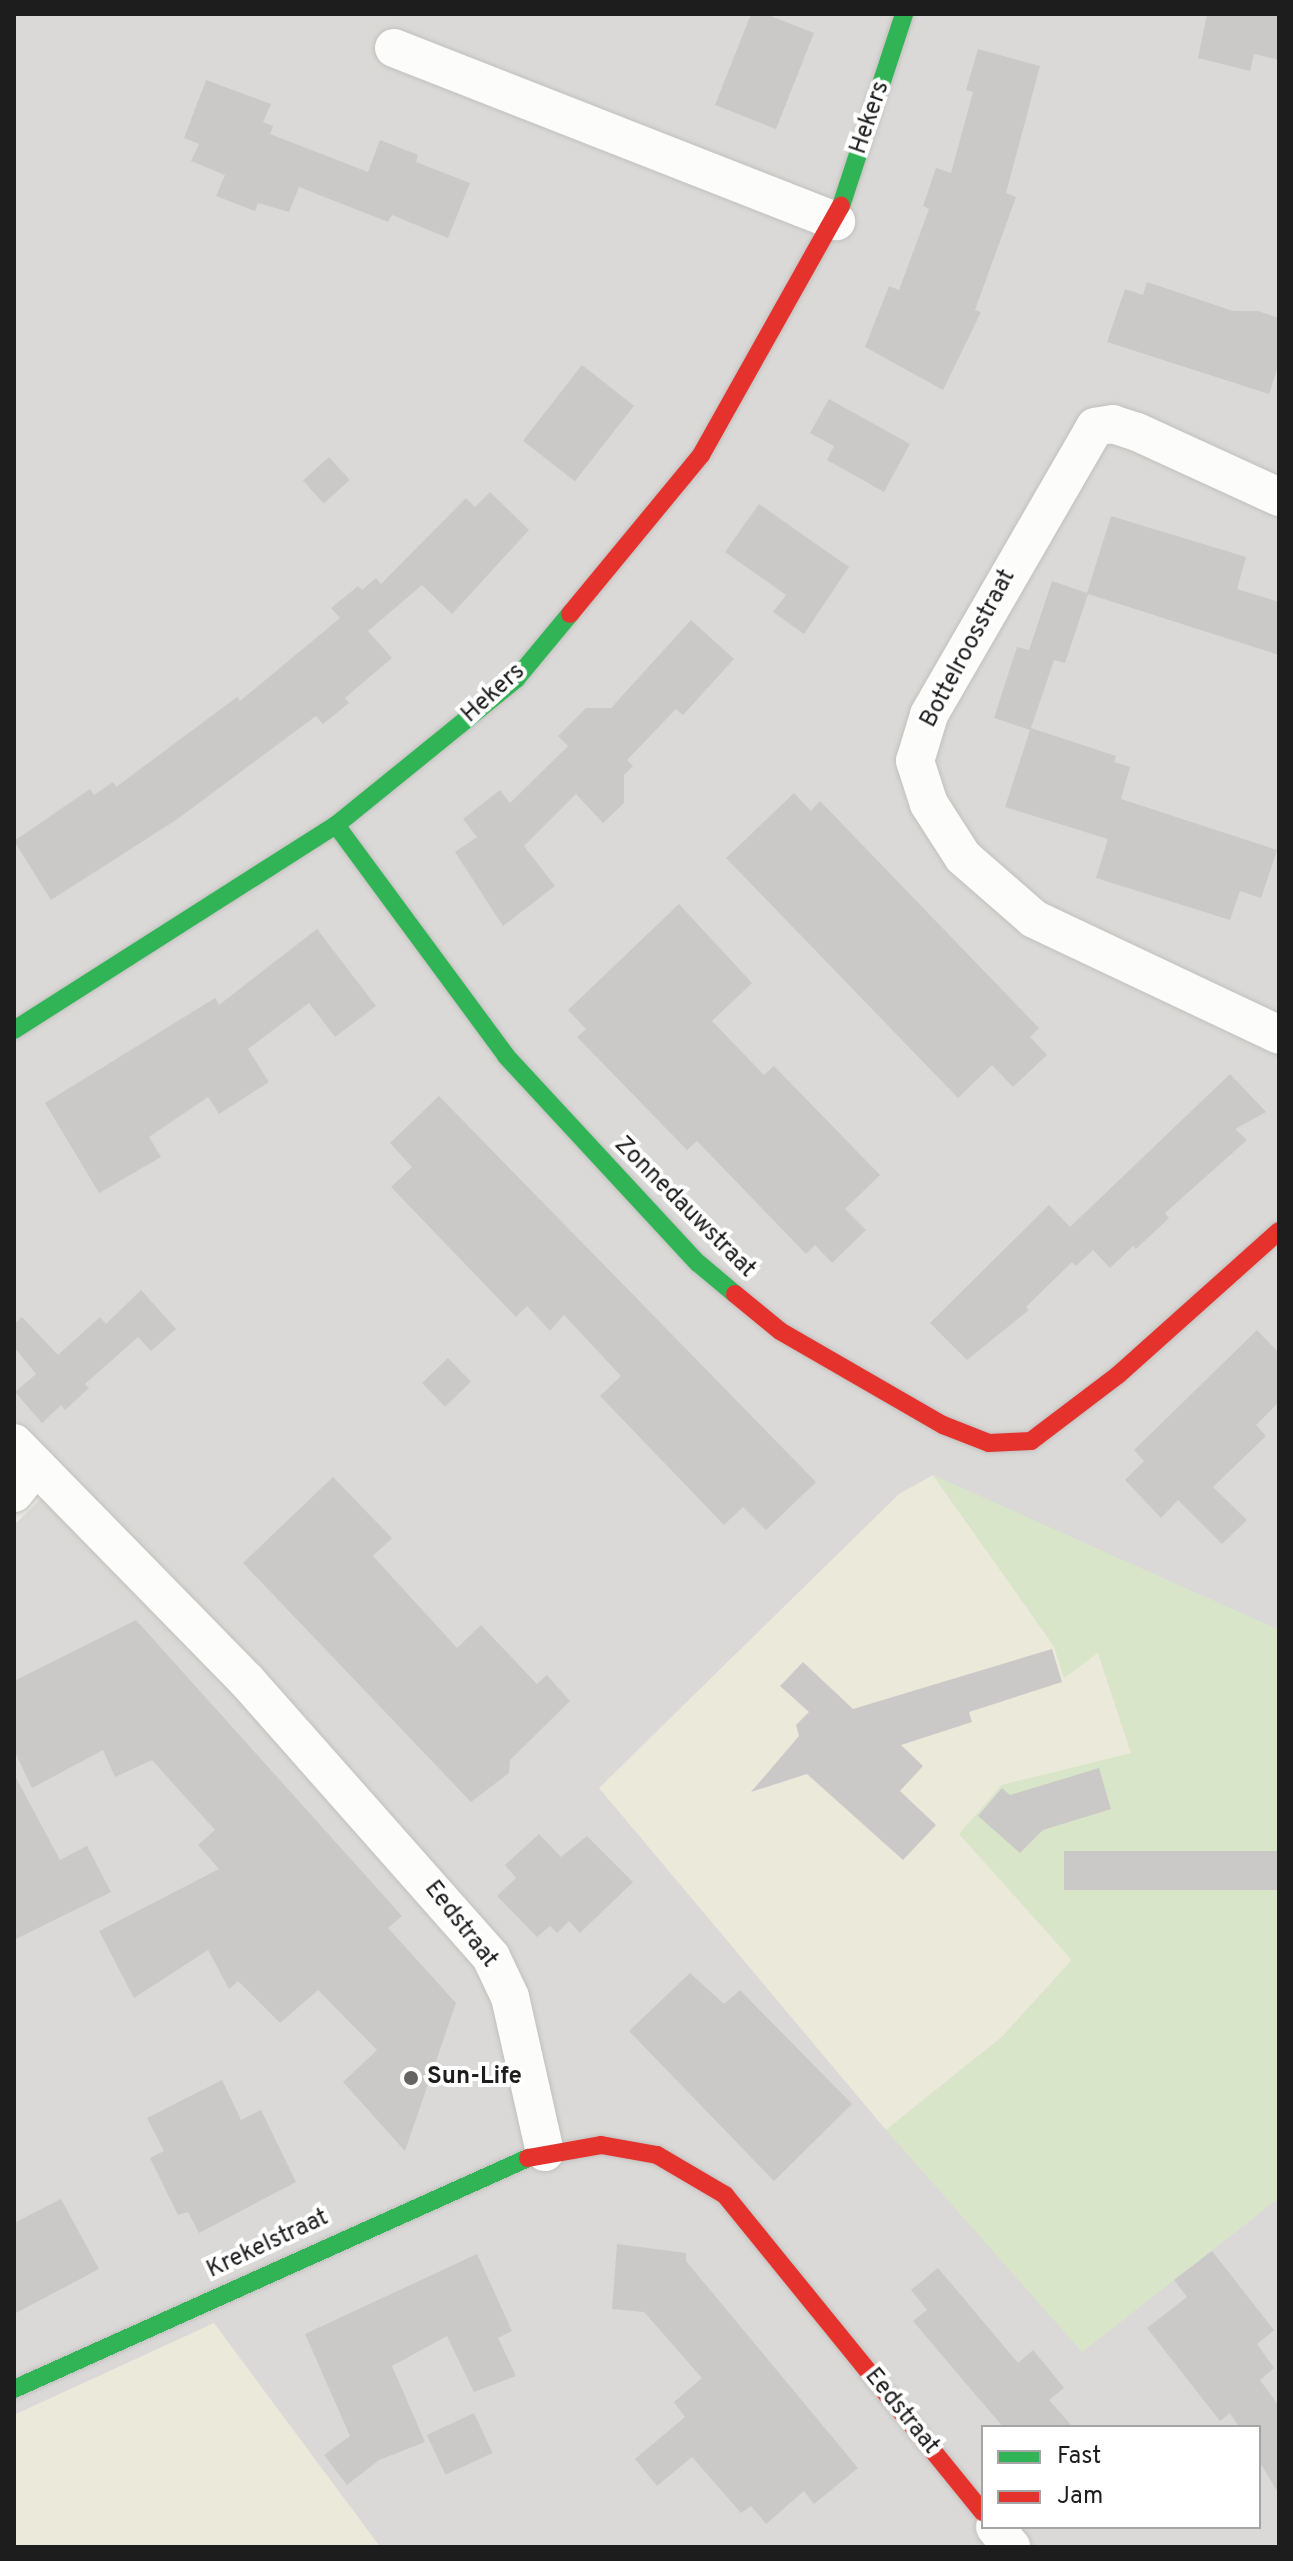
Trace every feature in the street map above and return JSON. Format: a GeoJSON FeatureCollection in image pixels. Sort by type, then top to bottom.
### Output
{"type":"FeatureCollection","features":[{"type":"Feature","properties":{"kind":"street","name":"Hekers"},"geometry":{"type":"LineString","coordinates":[[14,1030],[336,825],[516,679],[701,455],[836,221],[904,14]]}},
{"type":"Feature","properties":{"kind":"street"},"geometry":{"type":"LineString","coordinates":[[394,48],[836,221]]}},
{"type":"Feature","properties":{"kind":"street","name":"Bottelroosstraat"},"geometry":{"type":"LineString","coordinates":[[1279,497],[1137,432],[1113,424],[1095,427],[929,715],[915,761],[929,804],[963,857],[1034,919],[1279,1035]]}},
{"type":"Feature","properties":{"kind":"street","name":"Zonnedauwstraat"},"geometry":{"type":"LineString","coordinates":[[336,825],[506,1056],[698,1263],[780,1331],[943,1425],[989,1443],[1031,1441],[1118,1375],[1277,1238]]}},
{"type":"Feature","properties":{"kind":"street","name":"Eedstraat"},"geometry":{"type":"LineString","coordinates":[[21,1467],[247,1681],[491,1957],[510,1997],[545,2152],[601,2145],[657,2155],[725,2195],[981,2511]]}},
{"type":"Feature","properties":{"kind":"street","name":"Krekelstraat"},"geometry":{"type":"LineString","coordinates":[[14,2389],[317,2249],[545,2152]]}},
{"type":"Feature","properties":{"kind":"street"},"geometry":{"type":"LineString","coordinates":[[997,2529],[1011,2547]]}},
{"type":"Feature","properties":{"kind":"shaded area"},"geometry":{"type":"Polygon","coordinates":[[[14,14],[1279,14],[1279,2547],[380,2547],[214,2324],[14,2415],[14,1525],[65,1475],[14,1419],[14,14]]]}},
{"type":"Feature","properties":{"kind":"shaded area"},"geometry":{"type":"Polygon","coordinates":[[[933,1475],[1054,1646],[1064,1677],[1098,1652],[1132,1754],[1002,1785],[960,1834],[1072,1960],[1002,2037],[886,2130],[599,1788],[899,1494],[933,1475]]]}},
{"type":"Feature","properties":{"kind":"shaded area"},"geometry":{"type":"Polygon","coordinates":[[[214,2323],[380,2547],[14,2547],[14,2415],[214,2323]]]}},
{"type":"Feature","properties":{"kind":"green space"},"geometry":{"type":"Polygon","coordinates":[[[933,1475],[1279,1630],[1279,2198],[1082,2352],[886,2130],[1002,2037],[1072,1960],[959,1834],[1002,1785],[1131,1753],[1098,1653],[1064,1678],[1054,1646],[933,1475]]]}},
{"type":"Feature","properties":{"kind":"building"},"geometry":{"type":"Polygon","coordinates":[[[751,14],[766,14],[814,33],[776,129],[715,105],[751,14]]]}},
{"type":"Feature","properties":{"kind":"building"},"geometry":{"type":"Polygon","coordinates":[[[1207,14],[1279,14],[1279,60],[1254,54],[1250,71],[1198,58],[1207,14]]]}},
{"type":"Feature","properties":{"kind":"building"},"geometry":{"type":"Polygon","coordinates":[[[978,49],[1040,66],[1006,193],[1016,197],[975,310],[981,312],[943,390],[865,347],[889,286],[899,290],[929,209],[923,206],[936,168],[951,173],[973,92],[966,90],[978,49]]]}},
{"type":"Feature","properties":{"kind":"building"},"geometry":{"type":"Polygon","coordinates":[[[206,80],[271,104],[263,122],[273,126],[270,134],[368,172],[380,140],[418,155],[416,162],[470,183],[448,238],[392,215],[388,222],[299,187],[289,212],[258,203],[255,211],[216,196],[225,175],[191,161],[199,144],[184,138],[206,80]]]}},
{"type":"Feature","properties":{"kind":"building"},"geometry":{"type":"Polygon","coordinates":[[[1147,282],[1233,311],[1258,311],[1279,318],[1279,363],[1269,394],[1107,342],[1125,289],[1143,295],[1147,282]]]}},
{"type":"Feature","properties":{"kind":"building"},"geometry":{"type":"Polygon","coordinates":[[[582,365],[634,406],[575,481],[523,441],[582,365]]]}},
{"type":"Feature","properties":{"kind":"building"},"geometry":{"type":"Polygon","coordinates":[[[829,399],[910,444],[884,492],[827,460],[834,446],[810,433],[829,399]]]}},
{"type":"Feature","properties":{"kind":"building"},"geometry":{"type":"Polygon","coordinates":[[[329,457],[350,480],[324,503],[303,480],[329,457]]]}},
{"type":"Feature","properties":{"kind":"building"},"geometry":{"type":"Polygon","coordinates":[[[490,492],[529,530],[452,614],[422,585],[368,631],[392,658],[345,698],[349,703],[323,724],[316,716],[176,820],[51,900],[14,841],[90,789],[94,795],[113,782],[116,787],[237,697],[240,701],[340,618],[331,608],[358,586],[362,590],[376,578],[381,584],[466,498],[475,507],[490,492]]]}},
{"type":"Feature","properties":{"kind":"building"},"geometry":{"type":"Polygon","coordinates":[[[759,504],[849,567],[804,634],[773,612],[786,595],[725,552],[759,504]]]}},
{"type":"Feature","properties":{"kind":"building"},"geometry":{"type":"Polygon","coordinates":[[[1111,516],[1246,557],[1237,589],[1279,602],[1279,655],[1088,594],[1065,663],[1054,660],[1031,728],[1116,756],[1114,762],[1130,767],[1121,799],[1277,850],[1261,898],[1240,891],[1230,920],[1096,878],[1108,839],[1005,807],[1030,730],[994,718],[1017,647],[1029,650],[1052,581],[1087,593],[1111,516]]]}},
{"type":"Feature","properties":{"kind":"building"},"geometry":{"type":"Polygon","coordinates":[[[691,620],[734,659],[683,715],[676,709],[627,760],[633,766],[624,775],[624,803],[603,823],[576,794],[524,846],[555,886],[503,926],[455,852],[477,837],[463,819],[500,790],[510,803],[568,746],[558,736],[586,708],[611,708],[691,620]]]}},
{"type":"Feature","properties":{"kind":"building"},"geometry":{"type":"Polygon","coordinates":[[[794,793],[811,811],[820,801],[1039,1028],[1030,1037],[1047,1055],[1013,1087],[992,1065],[958,1098],[726,858],[794,793]]]}},
{"type":"Feature","properties":{"kind":"building"},"geometry":{"type":"Polygon","coordinates":[[[679,904],[752,983],[712,1021],[764,1075],[774,1066],[880,1175],[845,1209],[866,1230],[832,1263],[815,1245],[806,1254],[697,1141],[687,1150],[577,1037],[586,1029],[568,1010],[679,904]]]}},
{"type":"Feature","properties":{"kind":"building"},"geometry":{"type":"Polygon","coordinates":[[[317,929],[376,1006],[335,1037],[309,1003],[248,1049],[269,1082],[219,1114],[208,1097],[149,1137],[161,1157],[99,1193],[45,1103],[215,998],[219,1005],[317,929]]]}},
{"type":"Feature","properties":{"kind":"building"},"geometry":{"type":"Polygon","coordinates":[[[1230,1074],[1266,1112],[1235,1129],[1247,1140],[1165,1213],[1169,1218],[1136,1249],[1133,1246],[1110,1268],[1093,1250],[1076,1266],[1072,1262],[1026,1307],[1029,1310],[967,1360],[930,1323],[1049,1205],[1070,1227],[1230,1074]]]}},
{"type":"Feature","properties":{"kind":"building"},"geometry":{"type":"Polygon","coordinates":[[[439,1096],[816,1482],[766,1530],[743,1507],[724,1525],[600,1396],[621,1376],[564,1315],[550,1331],[527,1306],[516,1317],[391,1187],[412,1167],[390,1143],[439,1096]]]}},
{"type":"Feature","properties":{"kind":"building"},"geometry":{"type":"Polygon","coordinates":[[[141,1290],[176,1329],[151,1351],[138,1337],[85,1384],[89,1388],[65,1410],[61,1405],[42,1423],[15,1392],[36,1374],[14,1347],[14,1324],[22,1317],[58,1355],[100,1317],[106,1324],[141,1290]]]}},
{"type":"Feature","properties":{"kind":"building"},"geometry":{"type":"Polygon","coordinates":[[[1257,1330],[1279,1353],[1279,1402],[1256,1425],[1266,1436],[1213,1487],[1247,1520],[1222,1544],[1178,1500],[1161,1518],[1125,1480],[1144,1461],[1134,1450],[1257,1330]]]}},
{"type":"Feature","properties":{"kind":"building"},"geometry":{"type":"Polygon","coordinates":[[[448,1358],[471,1382],[445,1407],[422,1383],[448,1358]]]}},
{"type":"Feature","properties":{"kind":"building"},"geometry":{"type":"Polygon","coordinates":[[[333,1477],[392,1538],[373,1556],[457,1648],[481,1625],[537,1684],[547,1675],[570,1701],[510,1760],[509,1773],[471,1802],[243,1563],[333,1477]]]}},
{"type":"Feature","properties":{"kind":"building"},"geometry":{"type":"Polygon","coordinates":[[[136,1620],[402,1916],[388,1928],[456,2003],[405,2151],[343,2082],[377,2050],[318,1990],[280,2023],[238,1981],[229,1989],[208,1950],[134,1998],[99,1931],[219,1869],[198,1845],[215,1830],[152,1760],[115,1777],[103,1750],[32,1788],[14,1750],[14,1681],[136,1620]]]}},
{"type":"Feature","properties":{"kind":"building"},"geometry":{"type":"Polygon","coordinates":[[[1052,1649],[1062,1682],[969,1712],[972,1722],[901,1745],[923,1766],[900,1791],[936,1825],[903,1860],[807,1774],[751,1792],[799,1736],[796,1725],[809,1712],[780,1686],[803,1662],[853,1709],[1052,1649]]]}},
{"type":"Feature","properties":{"kind":"building"},"geometry":{"type":"Polygon","coordinates":[[[1099,1768],[1111,1809],[1043,1830],[1020,1853],[978,1816],[1002,1788],[1010,1795],[1099,1768]]]}},
{"type":"Feature","properties":{"kind":"building"},"geometry":{"type":"Polygon","coordinates":[[[14,1774],[60,1860],[87,1846],[111,1892],[14,1940],[14,1774]]]}},
{"type":"Feature","properties":{"kind":"building"},"geometry":{"type":"Polygon","coordinates":[[[539,1834],[561,1857],[587,1836],[633,1882],[580,1933],[569,1921],[557,1933],[550,1926],[537,1937],[497,1896],[516,1878],[505,1865],[539,1834]]]}},
{"type":"Feature","properties":{"kind":"building"},"geometry":{"type":"Polygon","coordinates":[[[1064,1851],[1279,1851],[1279,1890],[1064,1890],[1064,1851]]]}},
{"type":"Feature","properties":{"kind":"building"},"geometry":{"type":"Polygon","coordinates":[[[690,1973],[724,2004],[740,1990],[852,2104],[774,2181],[629,2031],[690,1973]]]}},
{"type":"Feature","properties":{"kind":"building"},"geometry":{"type":"Polygon","coordinates":[[[222,2080],[241,2120],[261,2110],[296,2182],[199,2233],[188,2212],[178,2215],[150,2158],[164,2151],[147,2118],[222,2080]]]}},
{"type":"Feature","properties":{"kind":"building"},"geometry":{"type":"Polygon","coordinates":[[[61,2199],[99,2269],[14,2314],[14,2223],[61,2199]]]}},
{"type":"Feature","properties":{"kind":"building"},"geometry":{"type":"Polygon","coordinates":[[[617,2244],[686,2253],[686,2261],[858,2468],[814,2504],[804,2491],[766,2524],[751,2506],[741,2513],[692,2457],[657,2486],[635,2459],[685,2417],[674,2402],[702,2378],[644,2312],[612,2309],[617,2244]]]}},
{"type":"Feature","properties":{"kind":"building"},"geometry":{"type":"Polygon","coordinates":[[[1212,2251],[1274,2330],[1257,2344],[1274,2368],[1260,2380],[1279,2406],[1279,2494],[1261,2464],[1261,2425],[1238,2425],[1230,2413],[1220,2421],[1147,2328],[1187,2297],[1174,2280],[1212,2251]]]}},
{"type":"Feature","properties":{"kind":"building"},"geometry":{"type":"Polygon","coordinates":[[[477,2254],[512,2331],[498,2338],[516,2376],[474,2392],[447,2336],[392,2366],[425,2442],[379,2460],[347,2485],[324,2455],[350,2436],[305,2334],[477,2254]]]}},
{"type":"Feature","properties":{"kind":"building"},"geometry":{"type":"Polygon","coordinates":[[[938,2268],[1018,2363],[1033,2350],[1064,2388],[1049,2400],[1071,2425],[1001,2425],[913,2321],[927,2310],[911,2290],[938,2268]]]}},
{"type":"Feature","properties":{"kind":"building"},"geometry":{"type":"Polygon","coordinates":[[[474,2413],[493,2453],[445,2475],[427,2435],[474,2413]]]}},
{"type":"Feature","properties":{"kind":"traffic: fast"},"geometry":{"type":"LineString","coordinates":[[841,206],[904,14]]}},
{"type":"Feature","properties":{"kind":"traffic: fast"},"geometry":{"type":"LineString","coordinates":[[14,1030],[336,825],[516,679],[570,614]]}},
{"type":"Feature","properties":{"kind":"traffic: fast"},"geometry":{"type":"LineString","coordinates":[[336,825],[506,1056],[698,1263],[735,1294]]}},
{"type":"Feature","properties":{"kind":"traffic: fast"},"geometry":{"type":"LineString","coordinates":[[14,2389],[528,2158]]}},
{"type":"Feature","properties":{"kind":"traffic: jam"},"geometry":{"type":"LineString","coordinates":[[570,614],[701,455],[841,206]]}},
{"type":"Feature","properties":{"kind":"traffic: jam"},"geometry":{"type":"LineString","coordinates":[[735,1294],[780,1331],[943,1425],[989,1443],[1031,1441],[1118,1375],[1279,1231]]}},
{"type":"Feature","properties":{"kind":"traffic: jam"},"geometry":{"type":"LineString","coordinates":[[528,2158],[601,2145],[657,2155],[725,2195],[981,2511]]}},
{"type":"Feature","properties":{"kind":"place","name":"Sun-Life"},"geometry":{"type":"Point","coordinates":[411,2078]}}]}
